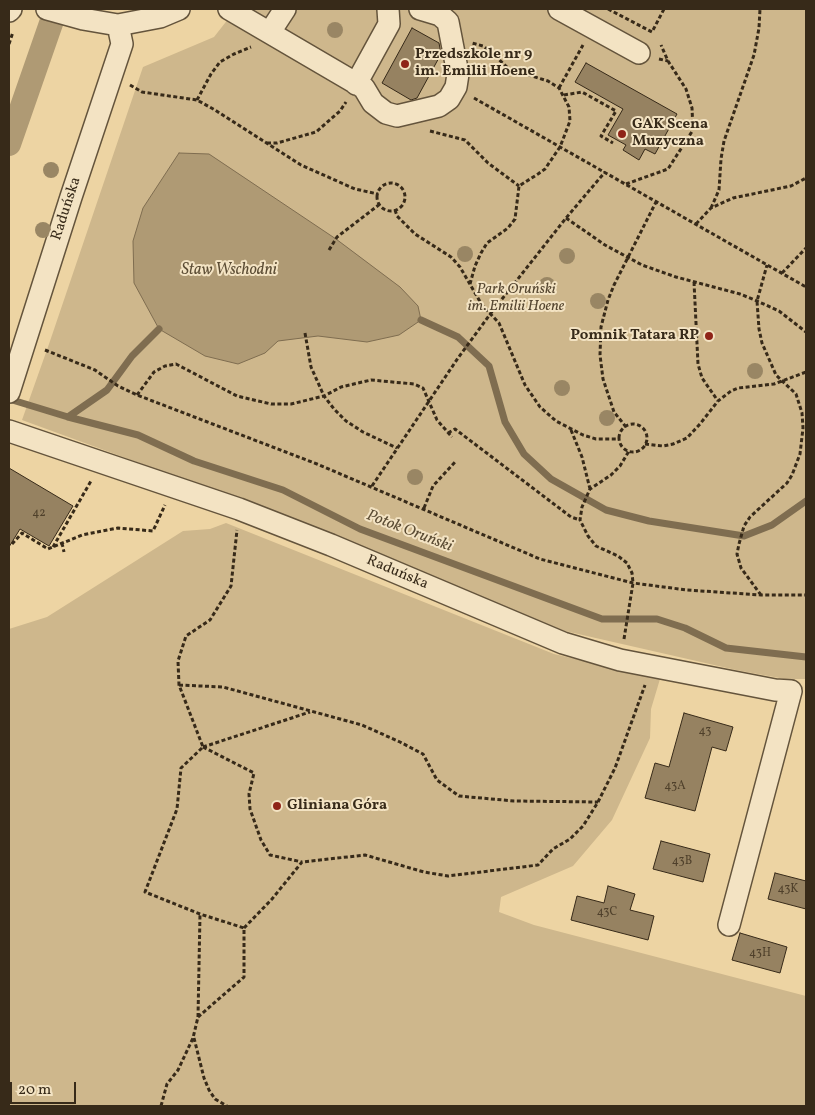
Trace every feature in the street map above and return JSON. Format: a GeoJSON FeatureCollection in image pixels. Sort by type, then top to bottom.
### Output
{"type":"FeatureCollection","features":[{"type":"Feature","properties":{"kind":"street"},"geometry":{"type":"LineString","coordinates":[[47,9],[83,19],[118,25],[160,17],[179,9]]}},
{"type":"Feature","properties":{"kind":"street"},"geometry":{"type":"LineString","coordinates":[[229,9],[364,88],[373,103],[386,112],[397,116],[439,106],[449,99],[456,87],[458,74],[454,44],[448,22],[440,16],[420,9]]}},
{"type":"Feature","properties":{"kind":"street"},"geometry":{"type":"LineString","coordinates":[[274,35],[285,9]]}},
{"type":"Feature","properties":{"kind":"street"},"geometry":{"type":"LineString","coordinates":[[356,84],[389,24],[388,9]]}},
{"type":"Feature","properties":{"kind":"street"},"geometry":{"type":"LineString","coordinates":[[559,9],[639,54]]}},
{"type":"Feature","properties":{"kind":"street","name":"Raduńska"},"geometry":{"type":"LineString","coordinates":[[10,389],[122,44],[118,25]]}},
{"type":"Feature","properties":{"kind":"street","name":"Raduńska"},"geometry":{"type":"LineString","coordinates":[[9,431],[239,509],[331,545],[563,643],[620,660],[766,688],[791,691],[729,925]]}},
{"type":"Feature","properties":{"kind":"path"},"geometry":{"type":"LineString","coordinates":[[608,9],[652,32],[656,37]]}},
{"type":"Feature","properties":{"kind":"path"},"geometry":{"type":"LineString","coordinates":[[652,32],[664,9]]}},
{"type":"Feature","properties":{"kind":"path"},"geometry":{"type":"LineString","coordinates":[[696,224],[711,208],[719,190],[720,159],[724,141],[754,55],[760,9]]}},
{"type":"Feature","properties":{"kind":"path"},"geometry":{"type":"LineString","coordinates":[[559,88],[592,27]]}},
{"type":"Feature","properties":{"kind":"path"},"geometry":{"type":"LineString","coordinates":[[197,100],[210,74],[220,62],[274,35]]}},
{"type":"Feature","properties":{"kind":"path"},"geometry":{"type":"LineString","coordinates":[[454,44],[473,42],[483,46],[508,69],[548,81],[559,88],[564,95],[569,107],[570,121],[560,147],[538,174],[519,186]]}},
{"type":"Feature","properties":{"kind":"path"},"geometry":{"type":"LineString","coordinates":[[626,184],[668,169],[693,130],[692,108],[686,89],[668,61],[659,42]]}},
{"type":"Feature","properties":{"kind":"path"},"geometry":{"type":"LineString","coordinates":[[111,76],[126,82],[142,92],[197,100],[301,165],[355,189],[378,194]]}},
{"type":"Feature","properties":{"kind":"path"},"geometry":{"type":"LineString","coordinates":[[265,143],[285,141],[316,132],[340,111],[356,84]]}},
{"type":"Feature","properties":{"kind":"path"},"geometry":{"type":"LineString","coordinates":[[456,87],[806,287]]}},
{"type":"Feature","properties":{"kind":"path"},"geometry":{"type":"LineString","coordinates":[[564,95],[582,92],[616,111],[601,136],[613,143]]}},
{"type":"Feature","properties":{"kind":"path"},"geometry":{"type":"LineString","coordinates":[[416,112],[422,127],[429,131],[464,140],[488,163],[519,186]]}},
{"type":"Feature","properties":{"kind":"path"},"geometry":{"type":"LineString","coordinates":[[372,486],[429,400],[491,313],[605,172]]}},
{"type":"Feature","properties":{"kind":"path"},"geometry":{"type":"LineString","coordinates":[[711,208],[733,198],[791,186],[806,178]]}},
{"type":"Feature","properties":{"kind":"path"},"geometry":{"type":"LineString","coordinates":[[387,184],[399,185],[404,191],[405,199],[402,206],[395,210],[387,210],[380,204],[378,194],[381,188],[387,184]]}},
{"type":"Feature","properties":{"kind":"path"},"geometry":{"type":"LineString","coordinates":[[470,284],[475,266],[487,243],[508,228],[515,219],[519,186]]}},
{"type":"Feature","properties":{"kind":"path"},"geometry":{"type":"LineString","coordinates":[[626,427],[614,412],[606,394],[601,368],[600,341],[608,300],[656,202]]}},
{"type":"Feature","properties":{"kind":"path"},"geometry":{"type":"LineString","coordinates":[[328,250],[337,237],[380,204]]}},
{"type":"Feature","properties":{"kind":"path"},"geometry":{"type":"LineString","coordinates":[[395,210],[397,216],[415,234],[451,257],[482,304],[499,324],[525,385],[532,397],[548,416],[571,430],[596,439],[619,439]]}},
{"type":"Feature","properties":{"kind":"path"},"geometry":{"type":"LineString","coordinates":[[566,218],[606,245],[659,272],[740,294],[779,311],[806,332]]}},
{"type":"Feature","properties":{"kind":"path"},"geometry":{"type":"LineString","coordinates":[[782,273],[806,248]]}},
{"type":"Feature","properties":{"kind":"path"},"geometry":{"type":"LineString","coordinates":[[761,595],[741,568],[737,554],[738,544],[744,526],[757,510],[787,483],[797,465],[803,428],[800,404],[796,394],[772,368],[762,343],[757,301],[767,265]]}},
{"type":"Feature","properties":{"kind":"path"},"geometry":{"type":"LineString","coordinates":[[694,282],[698,364],[702,378],[718,401]]}},
{"type":"Feature","properties":{"kind":"path"},"geometry":{"type":"LineString","coordinates":[[305,333],[311,367],[324,396],[334,409],[346,421],[363,432],[397,448]]}},
{"type":"Feature","properties":{"kind":"path"},"geometry":{"type":"LineString","coordinates":[[42,349],[95,370],[118,386],[138,395],[372,486],[540,559],[633,583],[686,590],[761,595],[806,595]]}},
{"type":"Feature","properties":{"kind":"path"},"geometry":{"type":"LineString","coordinates":[[138,395],[154,372],[165,366],[176,364],[237,396],[271,404],[291,404],[324,396],[341,387],[370,380],[414,384],[423,388],[437,420],[452,437]]}},
{"type":"Feature","properties":{"kind":"path"},"geometry":{"type":"LineString","coordinates":[[645,444],[663,446],[686,438],[724,395],[738,388],[764,386],[806,372]]}},
{"type":"Feature","properties":{"kind":"path"},"geometry":{"type":"LineString","coordinates":[[633,424],[641,427],[646,433],[645,444],[636,452],[622,447],[619,439],[621,432],[626,427],[633,424]]}},
{"type":"Feature","properties":{"kind":"path"},"geometry":{"type":"LineString","coordinates":[[448,433],[455,429],[571,517],[580,520]]}},
{"type":"Feature","properties":{"kind":"path"},"geometry":{"type":"LineString","coordinates":[[571,430],[582,457],[589,491]]}},
{"type":"Feature","properties":{"kind":"path"},"geometry":{"type":"LineString","coordinates":[[625,633],[633,583],[632,572],[627,563],[618,556],[596,546],[580,520],[582,507],[589,491],[620,466],[629,451]]}},
{"type":"Feature","properties":{"kind":"path"},"geometry":{"type":"LineString","coordinates":[[424,508],[433,486],[456,462]]}},
{"type":"Feature","properties":{"kind":"path"},"geometry":{"type":"LineString","coordinates":[[52,547],[90,482]]}},
{"type":"Feature","properties":{"kind":"path"},"geometry":{"type":"LineString","coordinates":[[239,509],[231,586],[210,620],[186,636],[178,661],[179,685],[203,747],[254,772],[249,794],[250,809],[261,840],[270,854],[302,862],[365,855],[424,872],[448,876],[538,865],[553,849],[570,840],[584,826],[598,802],[615,768],[651,666]]}},
{"type":"Feature","properties":{"kind":"path"},"geometry":{"type":"LineString","coordinates":[[12,544],[22,533],[48,549],[82,535],[118,528],[153,531],[161,515]]}},
{"type":"Feature","properties":{"kind":"path"},"geometry":{"type":"LineString","coordinates":[[62,543],[64,552]]}},
{"type":"Feature","properties":{"kind":"path"},"geometry":{"type":"LineString","coordinates":[[179,685],[223,687],[362,725],[423,754],[437,780],[459,796],[514,801],[598,802]]}},
{"type":"Feature","properties":{"kind":"path"},"geometry":{"type":"LineString","coordinates":[[244,928],[200,914],[145,892],[177,809],[181,768],[203,747],[310,712]]}},
{"type":"Feature","properties":{"kind":"path"},"geometry":{"type":"LineString","coordinates":[[198,1017],[244,978],[244,928],[302,862]]}},
{"type":"Feature","properties":{"kind":"path"},"geometry":{"type":"LineString","coordinates":[[161,1106],[167,1084],[178,1070],[194,1038],[198,1017],[200,914]]}},
{"type":"Feature","properties":{"kind":"path"},"geometry":{"type":"LineString","coordinates":[[194,1038],[209,1090],[215,1099],[226,1106]]}},
{"type":"Feature","properties":{"kind":"green space","name":"Park Oruński im. Emilii Hoene"},"geometry":{"type":"Polygon","coordinates":[[[236,9],[806,9],[806,679],[785,679],[736,670],[565,631],[235,498],[22,420],[143,67],[214,37],[236,9]]]}},
{"type":"Feature","properties":{"kind":"green space"},"geometry":{"type":"Polygon","coordinates":[[[226,523],[554,654],[660,679],[651,709],[650,738],[612,820],[573,866],[501,897],[499,912],[534,925],[806,996],[806,1106],[9,1106],[9,629],[47,617],[183,531],[210,529],[226,523]]]}},
{"type":"Feature","properties":{"kind":"water","name":"Staw Wschodni"},"geometry":{"type":"Polygon","coordinates":[[[179,153],[209,154],[336,239],[400,287],[418,306],[421,320],[399,335],[367,342],[318,336],[278,341],[265,353],[238,364],[205,356],[159,329],[134,283],[133,241],[143,208],[179,153]]]}},
{"type":"Feature","properties":{"kind":"building"},"geometry":{"type":"Polygon","coordinates":[[[412,28],[439,43],[441,54],[417,98],[411,100],[382,83],[412,28]]]}},
{"type":"Feature","properties":{"kind":"building"},"geometry":{"type":"Polygon","coordinates":[[[586,63],[677,114],[655,154],[645,149],[639,160],[623,150],[626,145],[608,135],[623,109],[575,82],[586,63]]]}},
{"type":"Feature","properties":{"kind":"building"},"geometry":{"type":"Polygon","coordinates":[[[9,468],[73,506],[49,546],[20,529],[9,547],[9,468]]]}},
{"type":"Feature","properties":{"kind":"building"},"geometry":{"type":"Polygon","coordinates":[[[684,713],[733,727],[726,751],[712,747],[695,811],[645,798],[655,763],[669,767],[684,713]]]}},
{"type":"Feature","properties":{"kind":"building"},"geometry":{"type":"Polygon","coordinates":[[[661,841],[710,854],[703,882],[653,869],[661,841]]]}},
{"type":"Feature","properties":{"kind":"building"},"geometry":{"type":"Polygon","coordinates":[[[775,873],[806,881],[806,909],[768,899],[775,873]]]}},
{"type":"Feature","properties":{"kind":"building"},"geometry":{"type":"Polygon","coordinates":[[[608,886],[635,894],[630,910],[654,916],[648,940],[571,920],[577,896],[604,903],[608,886]]]}},
{"type":"Feature","properties":{"kind":"building"},"geometry":{"type":"Polygon","coordinates":[[[740,933],[787,947],[780,973],[732,960],[740,933]]]}},
{"type":"Feature","properties":{"kind":"waterway"},"geometry":{"type":"LineString","coordinates":[[9,144],[56,9]]}},
{"type":"Feature","properties":{"kind":"waterway"},"geometry":{"type":"LineString","coordinates":[[421,320],[458,337],[489,366],[505,422],[524,454],[551,479],[606,510],[649,521],[744,536],[772,525],[806,501]]}},
{"type":"Feature","properties":{"kind":"waterway"},"geometry":{"type":"LineString","coordinates":[[68,417],[107,390],[132,356],[159,329]]}},
{"type":"Feature","properties":{"kind":"waterway","name":"Potok Oruński"},"geometry":{"type":"LineString","coordinates":[[9,399],[138,435],[194,461],[283,490],[360,529],[602,619],[657,619],[685,628],[726,648],[806,657]]}},
{"type":"Feature","properties":{"kind":"place","name":"Przedszkole nr 9 im. Emilii Hoene"},"geometry":{"type":"Point","coordinates":[405,64]}},
{"type":"Feature","properties":{"kind":"place","name":"GAK Scena Muzyczna"},"geometry":{"type":"Point","coordinates":[622,134]}},
{"type":"Feature","properties":{"kind":"place","name":"Pomnik Tatara RP"},"geometry":{"type":"Point","coordinates":[709,336]}},
{"type":"Feature","properties":{"kind":"place","name":"Gliniana Góra"},"geometry":{"type":"Point","coordinates":[277,806]}}]}
